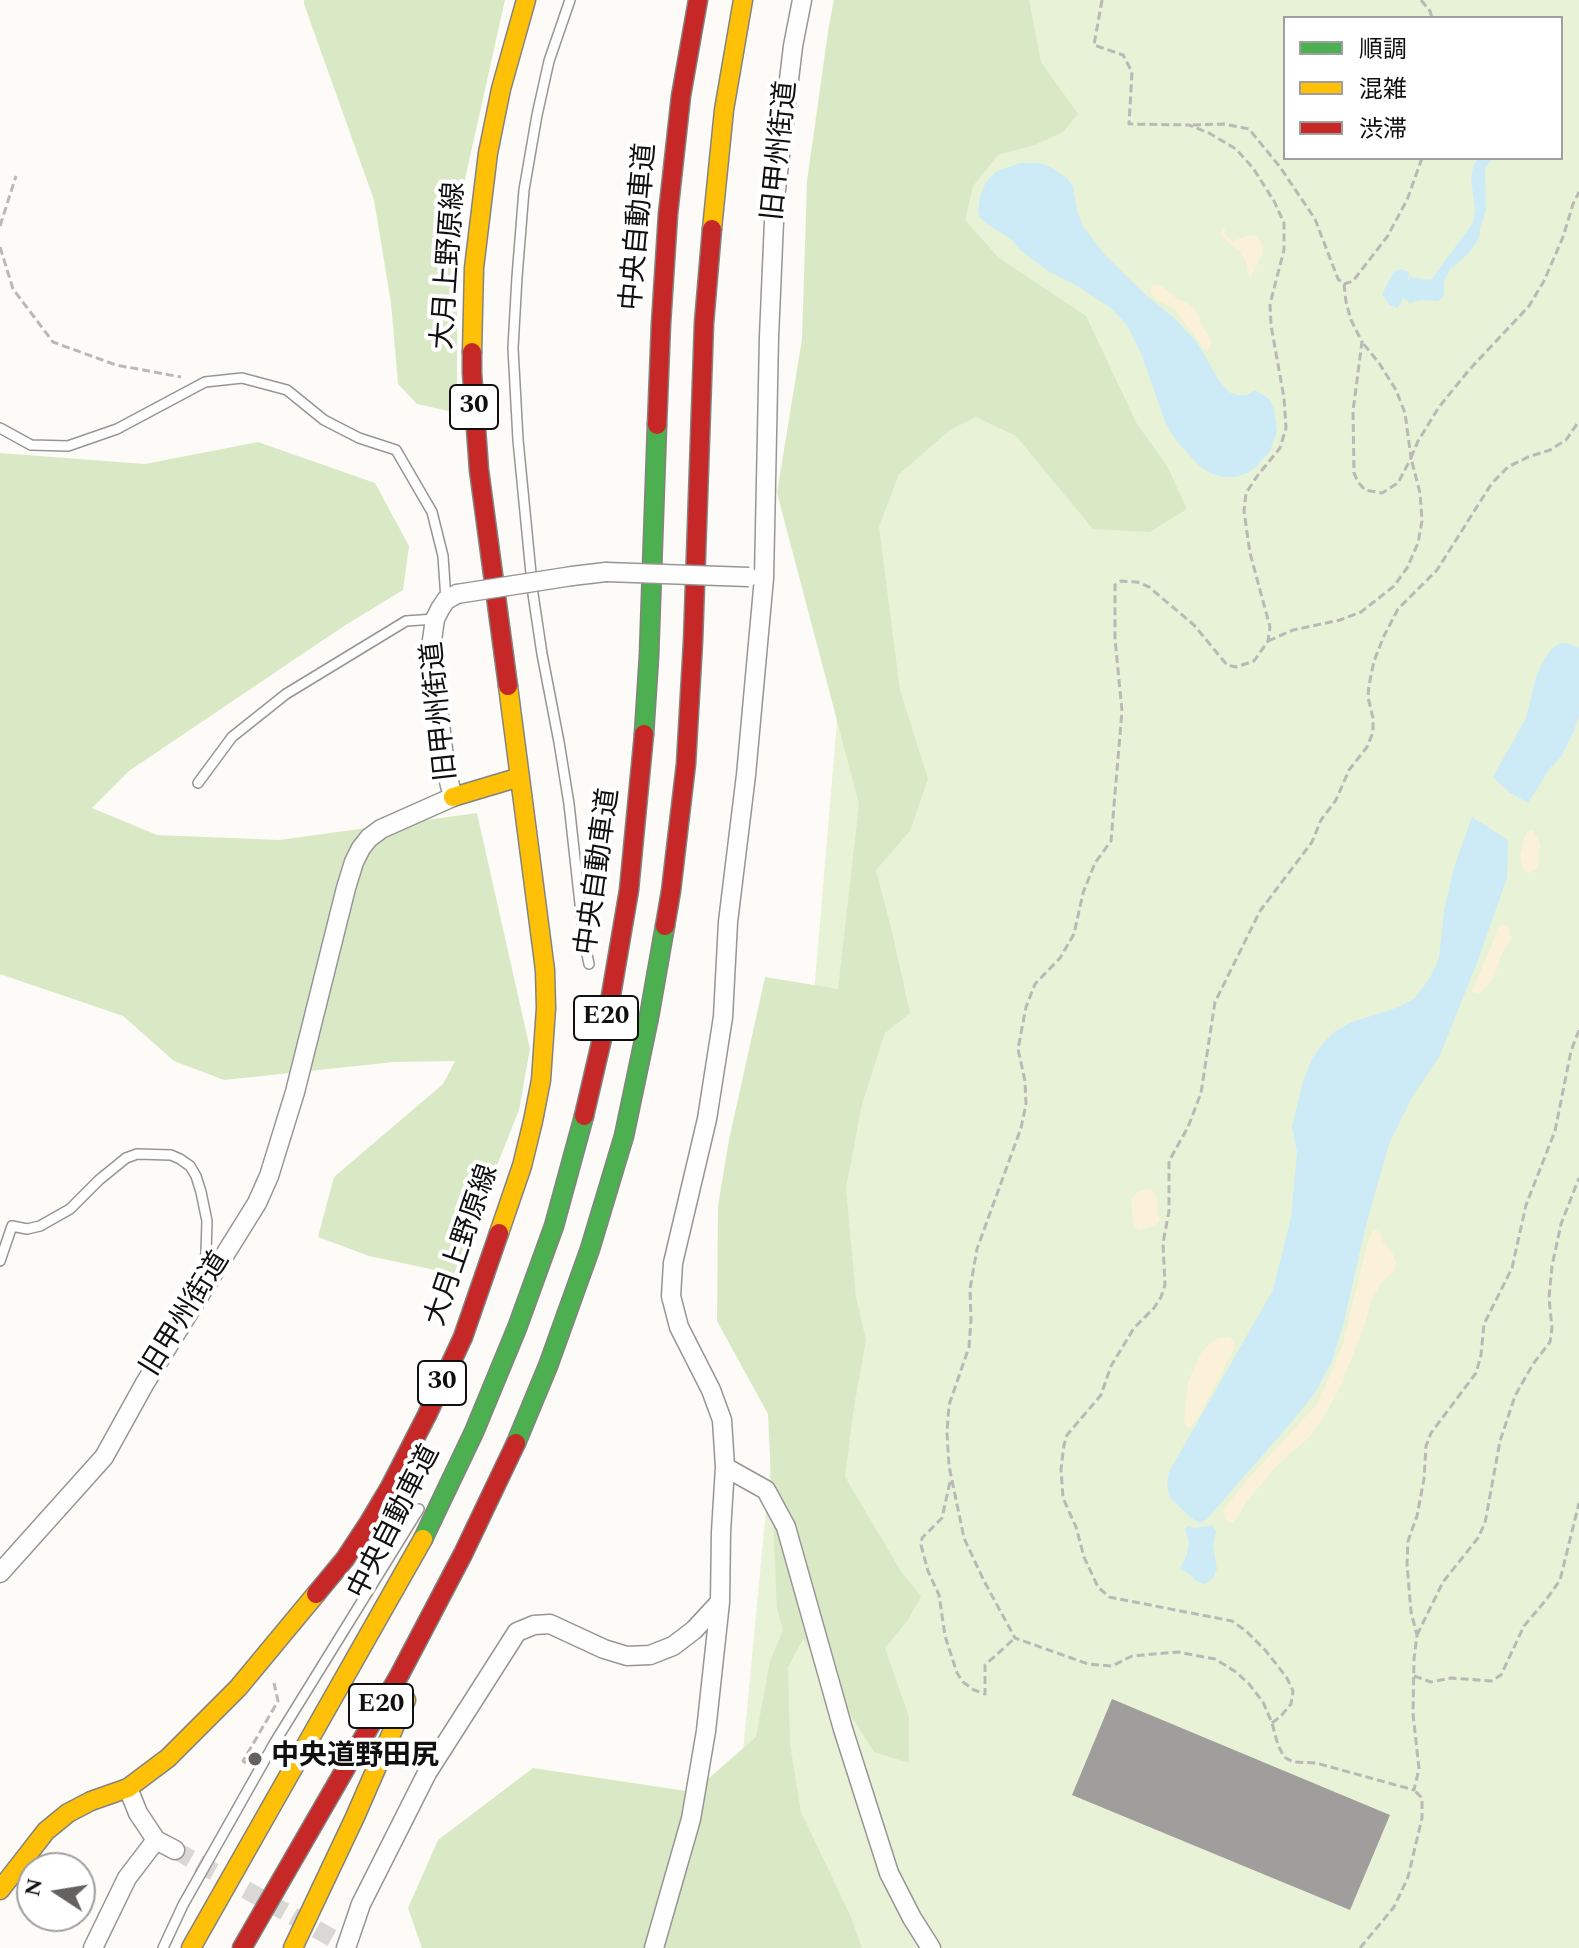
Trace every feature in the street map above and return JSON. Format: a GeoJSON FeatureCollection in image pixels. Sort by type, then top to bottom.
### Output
{"type":"FeatureCollection","features":[{"type":"Feature","properties":{"kind":"main road","name":"大月上野原線"},"geometry":{"type":"LineString","coordinates":[[0,1890],[46,1831],[68,1813],[128,1788],[168,1758],[238,1688],[345,1559],[390,1487],[463,1337],[522,1166],[541,1080],[545,970],[479,470],[472,361],[474,268],[488,153],[501,89],[526,0]]}},
{"type":"Feature","properties":{"kind":"main road","name":"中央自動車道"},"geometry":{"type":"LineString","coordinates":[[191,1948],[420,1546],[474,1432],[554,1226],[583,1120],[608,1013],[629,890],[642,768],[668,214],[681,96],[698,0]]}},
{"type":"Feature","properties":{"kind":"main road","name":"E20"},"geometry":{"type":"LineString","coordinates":[[242,1948],[400,1674],[510,1457],[548,1366],[590,1249],[624,1136],[671,891],[686,764],[704,323],[724,110],[743,0]]}},
{"type":"Feature","properties":{"kind":"main road"},"geometry":{"type":"LineString","coordinates":[[453,797],[520,777]]}},
{"type":"Feature","properties":{"kind":"main road"},"geometry":{"type":"LineString","coordinates":[[293,1948],[355,1817],[510,1457]]}},
{"type":"Feature","properties":{"kind":"street","name":"旧甲州街道"},"geometry":{"type":"LineString","coordinates":[[654,1948],[691,1819],[706,1731],[720,1602],[725,1467],[722,1420],[711,1390],[679,1327],[671,1296],[673,1263],[707,1119],[723,1017],[728,922],[746,775],[775,198],[793,46],[802,0]]}},
{"type":"Feature","properties":{"kind":"street"},"geometry":{"type":"LineString","coordinates":[[452,597],[606,572],[756,577]]}},
{"type":"Feature","properties":{"kind":"street","name":"旧甲州街道"},"geometry":{"type":"LineString","coordinates":[[0,1573],[104,1457],[145,1383],[257,1203],[269,1176],[295,1092],[346,888],[361,848],[381,829],[453,797],[445,766],[431,647],[435,619],[452,597]]}},
{"type":"Feature","properties":{"kind":"street"},"geometry":{"type":"LineString","coordinates":[[725,1467],[766,1490],[786,1527],[843,1729],[889,1873],[931,1948]]}},
{"type":"Feature","properties":{"kind":"street"},"geometry":{"type":"LineString","coordinates":[[342,1943],[427,1773],[517,1632],[534,1625],[550,1624],[604,1649],[627,1656],[650,1655],[673,1646],[694,1630],[720,1602]]}},
{"type":"Feature","properties":{"kind":"street"},"geometry":{"type":"LineString","coordinates":[[128,1788],[138,1813],[156,1840],[175,1850]]}},
{"type":"Feature","properties":{"kind":"street"},"geometry":{"type":"LineString","coordinates":[[93,1948],[127,1878],[156,1840]]}},
{"type":"Feature","properties":{"kind":"lane"},"geometry":{"type":"LineString","coordinates":[[570,0],[549,61],[524,190],[513,348],[518,440],[533,594],[569,804],[589,964]]}},
{"type":"Feature","properties":{"kind":"lane"},"geometry":{"type":"LineString","coordinates":[[0,428],[31,445],[68,446],[117,429],[205,382],[242,378],[287,390],[324,420],[359,438],[396,450],[432,512],[452,597]]}},
{"type":"Feature","properties":{"kind":"lane"},"geometry":{"type":"LineString","coordinates":[[198,783],[232,737],[286,694],[406,621],[435,619]]}},
{"type":"Feature","properties":{"kind":"lane"},"geometry":{"type":"LineString","coordinates":[[0,1261],[12,1226],[27,1229],[40,1226],[70,1209],[126,1158],[137,1154],[171,1155],[190,1166],[201,1192],[207,1221],[200,1293]]}},
{"type":"Feature","properties":{"kind":"lane"},"geometry":{"type":"LineString","coordinates":[[463,1432],[507,1353]]}},
{"type":"Feature","properties":{"kind":"lane"},"geometry":{"type":"LineString","coordinates":[[163,1948],[183,1905],[275,1742],[426,1498]]}},
{"type":"Feature","properties":{"kind":"path"},"geometry":{"type":"LineString","coordinates":[[1102,0],[1094,45],[1123,55],[1132,72],[1129,124],[1224,124],[1249,129],[1280,167],[1315,219],[1338,279],[1344,284],[1351,320],[1362,342],[1396,390],[1405,413],[1422,521],[1418,543],[1407,568],[1394,586],[1361,612],[1293,630],[1268,641]]}},
{"type":"Feature","properties":{"kind":"path"},"geometry":{"type":"LineString","coordinates":[[1189,125],[1236,149],[1253,168],[1284,223],[1284,250],[1270,304],[1286,428],[1280,448],[1246,493],[1244,511],[1245,533],[1270,627],[1268,641],[1254,661],[1236,667],[1227,665],[1194,625],[1149,587],[1121,581],[1115,585],[1115,639],[1122,711],[1111,841],[1095,863],[1083,893],[1074,934],[1060,958],[1035,984],[1023,1016],[1018,1049],[1026,1104],[1021,1128],[977,1249],[970,1289],[969,1347],[949,1405],[947,1433],[964,1538],[1015,1638],[1088,1664],[1112,1666],[1132,1656],[1178,1652],[1215,1659],[1236,1672],[1263,1702],[1284,1757],[1293,1762],[1316,1763],[1414,1790],[1422,1798],[1422,1818],[1408,1877],[1394,1907],[1360,1948]]}},
{"type":"Feature","properties":{"kind":"path"},"geometry":{"type":"LineString","coordinates":[[1344,284],[1353,281],[1387,237],[1407,200],[1421,160]]}},
{"type":"Feature","properties":{"kind":"path"},"geometry":{"type":"LineString","coordinates":[[0,226],[16,176]]}},
{"type":"Feature","properties":{"kind":"path"},"geometry":{"type":"LineString","coordinates":[[1362,342],[1353,411],[1354,473],[1365,490],[1382,493],[1398,483],[1439,407],[1485,351],[1529,306],[1563,237],[1579,192]]}},
{"type":"Feature","properties":{"kind":"path"},"geometry":{"type":"LineString","coordinates":[[0,247],[13,289],[53,342],[116,365],[205,382]]}},
{"type":"Feature","properties":{"kind":"path"},"geometry":{"type":"LineString","coordinates":[[1272,1723],[1291,1704],[1293,1691],[1266,1651],[1246,1631],[1232,1621],[1109,1597],[1098,1587],[1063,1498],[1061,1469],[1064,1445],[1067,1435],[1101,1395],[1111,1366],[1134,1328],[1161,1297],[1165,1285],[1163,1243],[1169,1211],[1169,1161],[1184,1135],[1201,1093],[1215,1002],[1260,911],[1312,842],[1321,820],[1341,792],[1349,770],[1367,747],[1373,732],[1369,685],[1384,636],[1398,609],[1437,570],[1492,483],[1508,467],[1566,440],[1579,421]]}},
{"type":"Feature","properties":{"kind":"path"},"geometry":{"type":"LineString","coordinates":[[1417,1635],[1411,1612],[1408,1541],[1417,1516],[1426,1446],[1431,1433],[1476,1373],[1484,1324],[1512,1268],[1526,1205],[1555,1131],[1571,1051],[1579,1030]]}},
{"type":"Feature","properties":{"kind":"path"},"geometry":{"type":"LineString","coordinates":[[1414,1790],[1419,1769],[1413,1714],[1417,1635],[1443,1582],[1478,1538],[1485,1523],[1500,1441],[1515,1396],[1550,1342],[1552,1266],[1561,1224],[1579,1178]]}},
{"type":"Feature","properties":{"kind":"path"},"geometry":{"type":"LineString","coordinates":[[952,1478],[942,1518],[922,1538],[921,1545],[939,1595],[945,1636],[963,1682],[985,1694],[985,1665],[1015,1638]]}},
{"type":"Feature","properties":{"kind":"path"},"geometry":{"type":"LineString","coordinates":[[1414,1676],[1431,1682],[1451,1678],[1491,1681],[1501,1675],[1524,1626],[1560,1580],[1579,1503]]}},
{"type":"Feature","properties":{"kind":"path"},"geometry":{"type":"LineString","coordinates":[[250,1765],[243,1761],[278,1701]]}},
{"type":"Feature","properties":{"kind":"green space"},"geometry":{"type":"Polygon","coordinates":[[[304,0],[505,0],[457,215],[457,413],[417,404],[398,384],[391,303],[374,200],[304,0]]]}},
{"type":"Feature","properties":{"kind":"green space"},"geometry":{"type":"Polygon","coordinates":[[[834,0],[1029,0],[1041,62],[1078,114],[1063,132],[1035,145],[998,155],[973,186],[965,220],[999,258],[1086,316],[1137,424],[1167,466],[1187,509],[1150,532],[1093,529],[1016,436],[976,417],[950,430],[899,474],[879,527],[900,690],[928,779],[910,831],[876,870],[910,1013],[885,1033],[862,1104],[846,1188],[856,1297],[866,1340],[845,1477],[902,1573],[921,1596],[908,1620],[885,1648],[909,1717],[909,1763],[874,1752],[803,1639],[788,1667],[790,1744],[801,1812],[850,1915],[862,1948],[422,1948],[408,1908],[438,1840],[533,1768],[693,1792],[756,1737],[770,1661],[783,1630],[777,1609],[768,1414],[717,1321],[718,1206],[729,1140],[765,977],[838,989],[859,804],[777,493],[802,339],[807,181],[834,0]]]}},
{"type":"Feature","properties":{"kind":"green space"},"geometry":{"type":"Polygon","coordinates":[[[913,0],[1579,0],[1579,1948],[727,1948],[725,1941],[805,1099],[892,73],[913,0]]]}},
{"type":"Feature","properties":{"kind":"green space"},"geometry":{"type":"Polygon","coordinates":[[[258,442],[375,483],[409,546],[403,590],[344,626],[129,771],[92,808],[157,835],[279,840],[477,813],[530,1049],[519,1110],[454,1274],[369,1256],[318,1237],[334,1177],[443,1084],[455,1061],[394,1062],[224,1080],[174,1061],[123,1016],[0,974],[0,453],[145,464],[258,442]]]}},
{"type":"Feature","properties":{"kind":"sand"},"geometry":{"type":"Polygon","coordinates":[[[1224,227],[1226,235],[1233,241],[1250,235],[1256,236],[1262,243],[1263,253],[1250,278],[1242,253],[1220,233],[1224,227]]]}},
{"type":"Feature","properties":{"kind":"sand"},"geometry":{"type":"Polygon","coordinates":[[[1151,286],[1162,286],[1195,309],[1209,336],[1211,344],[1207,352],[1174,309],[1154,298],[1151,286]]]}},
{"type":"Feature","properties":{"kind":"sand"},"geometry":{"type":"Polygon","coordinates":[[[1533,830],[1541,845],[1539,865],[1529,873],[1523,870],[1520,856],[1524,838],[1528,831],[1533,830]]]}},
{"type":"Feature","properties":{"kind":"sand"},"geometry":{"type":"Polygon","coordinates":[[[1500,925],[1509,928],[1511,939],[1502,953],[1494,978],[1480,993],[1475,993],[1472,991],[1500,925]]]}},
{"type":"Feature","properties":{"kind":"sand"},"geometry":{"type":"Polygon","coordinates":[[[1151,1189],[1158,1198],[1160,1220],[1156,1225],[1140,1230],[1134,1227],[1131,1199],[1139,1191],[1151,1189]]]}},
{"type":"Feature","properties":{"kind":"sand"},"geometry":{"type":"Polygon","coordinates":[[[1375,1230],[1380,1232],[1396,1263],[1394,1271],[1380,1284],[1371,1302],[1341,1385],[1310,1436],[1277,1466],[1247,1501],[1234,1522],[1230,1523],[1223,1510],[1318,1403],[1343,1344],[1368,1241],[1375,1230]]]}},
{"type":"Feature","properties":{"kind":"sand"},"geometry":{"type":"Polygon","coordinates":[[[1229,1337],[1235,1347],[1199,1416],[1188,1428],[1184,1423],[1188,1383],[1199,1356],[1218,1338],[1229,1337]]]}},
{"type":"Feature","properties":{"kind":"water"},"geometry":{"type":"Polygon","coordinates":[[[1477,160],[1491,160],[1485,168],[1486,209],[1477,242],[1450,269],[1444,281],[1444,296],[1438,301],[1410,303],[1403,298],[1398,308],[1389,305],[1382,294],[1394,272],[1400,269],[1409,272],[1408,283],[1410,277],[1431,280],[1473,223],[1473,167],[1477,160]]]}},
{"type":"Feature","properties":{"kind":"water"},"geometry":{"type":"Polygon","coordinates":[[[1020,163],[1049,166],[1067,178],[1073,186],[1077,211],[1084,228],[1106,256],[1196,341],[1229,392],[1247,395],[1255,390],[1269,399],[1274,408],[1277,431],[1270,451],[1256,467],[1248,473],[1224,477],[1198,465],[1166,424],[1142,356],[1127,325],[1111,308],[1048,271],[980,217],[980,196],[986,182],[997,171],[1020,163]]]}},
{"type":"Feature","properties":{"kind":"water"},"geometry":{"type":"Polygon","coordinates":[[[1567,643],[1579,648],[1579,715],[1561,757],[1550,768],[1528,803],[1510,793],[1493,777],[1526,718],[1542,664],[1558,644],[1567,643]]]}},
{"type":"Feature","properties":{"kind":"water"},"geometry":{"type":"Polygon","coordinates":[[[1472,817],[1508,840],[1507,878],[1440,1055],[1412,1097],[1389,1144],[1332,1361],[1315,1393],[1289,1425],[1206,1520],[1199,1523],[1170,1498],[1167,1485],[1169,1472],[1273,1290],[1291,1217],[1297,1152],[1292,1127],[1303,1081],[1312,1059],[1334,1032],[1415,998],[1430,978],[1439,958],[1444,911],[1454,867],[1472,817]]]}},
{"type":"Feature","properties":{"kind":"water"},"geometry":{"type":"Polygon","coordinates":[[[1212,1525],[1216,1532],[1213,1546],[1217,1569],[1213,1578],[1205,1584],[1180,1569],[1189,1542],[1185,1530],[1187,1526],[1212,1525]]]}},
{"type":"Feature","properties":{"kind":"building"},"geometry":{"type":"Polygon","coordinates":[[[1112,1699],[1390,1815],[1350,1910],[1072,1795],[1112,1699]]]}},
{"type":"Feature","properties":{"kind":"tunnel"},"geometry":{"type":"LineString","coordinates":[[175,1850],[332,1938]]}},
{"type":"Feature","properties":{"kind":"traffic: fast"},"geometry":{"type":"LineString","coordinates":[[644,734],[657,425]]}},
{"type":"Feature","properties":{"kind":"traffic: fast"},"geometry":{"type":"LineString","coordinates":[[516,1443],[548,1366],[590,1249],[624,1136],[665,926]]}},
{"type":"Feature","properties":{"kind":"traffic: fast"},"geometry":{"type":"LineString","coordinates":[[423,1539],[474,1432],[517,1328],[554,1226],[584,1116]]}},
{"type":"Feature","properties":{"kind":"traffic: slow"},"geometry":{"type":"LineString","coordinates":[[472,352],[474,268],[488,153],[501,89],[526,0]]}},
{"type":"Feature","properties":{"kind":"traffic: slow"},"geometry":{"type":"LineString","coordinates":[[712,229],[724,110],[743,0]]}},
{"type":"Feature","properties":{"kind":"traffic: slow"},"geometry":{"type":"LineString","coordinates":[[499,1233],[522,1166],[533,1121],[541,1080],[546,1008],[545,970],[508,686]]}},
{"type":"Feature","properties":{"kind":"traffic: slow"},"geometry":{"type":"LineString","coordinates":[[453,797],[520,777]]}},
{"type":"Feature","properties":{"kind":"traffic: slow"},"geometry":{"type":"LineString","coordinates":[[191,1948],[423,1539]]}},
{"type":"Feature","properties":{"kind":"traffic: slow"},"geometry":{"type":"LineString","coordinates":[[0,1890],[46,1831],[68,1813],[128,1788],[168,1758],[238,1688],[316,1594]]}},
{"type":"Feature","properties":{"kind":"traffic: slow"},"geometry":{"type":"LineString","coordinates":[[293,1948],[406,1700]]}},
{"type":"Feature","properties":{"kind":"traffic: jam"},"geometry":{"type":"LineString","coordinates":[[657,425],[668,214],[681,96],[698,0]]}},
{"type":"Feature","properties":{"kind":"traffic: jam"},"geometry":{"type":"LineString","coordinates":[[665,926],[686,764],[704,323],[712,229]]}},
{"type":"Feature","properties":{"kind":"traffic: jam"},"geometry":{"type":"LineString","coordinates":[[472,352],[479,470],[508,686]]}},
{"type":"Feature","properties":{"kind":"traffic: jam"},"geometry":{"type":"LineString","coordinates":[[584,1116],[608,1013],[629,890],[644,734]]}},
{"type":"Feature","properties":{"kind":"traffic: jam"},"geometry":{"type":"LineString","coordinates":[[316,1594],[345,1559],[368,1524],[427,1415],[463,1337],[499,1233]]}},
{"type":"Feature","properties":{"kind":"traffic: jam"},"geometry":{"type":"LineString","coordinates":[[242,1948],[400,1674],[463,1554],[516,1443]]}},
{"type":"Feature","properties":{"kind":"place","name":"中央道野田尻"},"geometry":{"type":"Point","coordinates":[255,1759]}}]}
